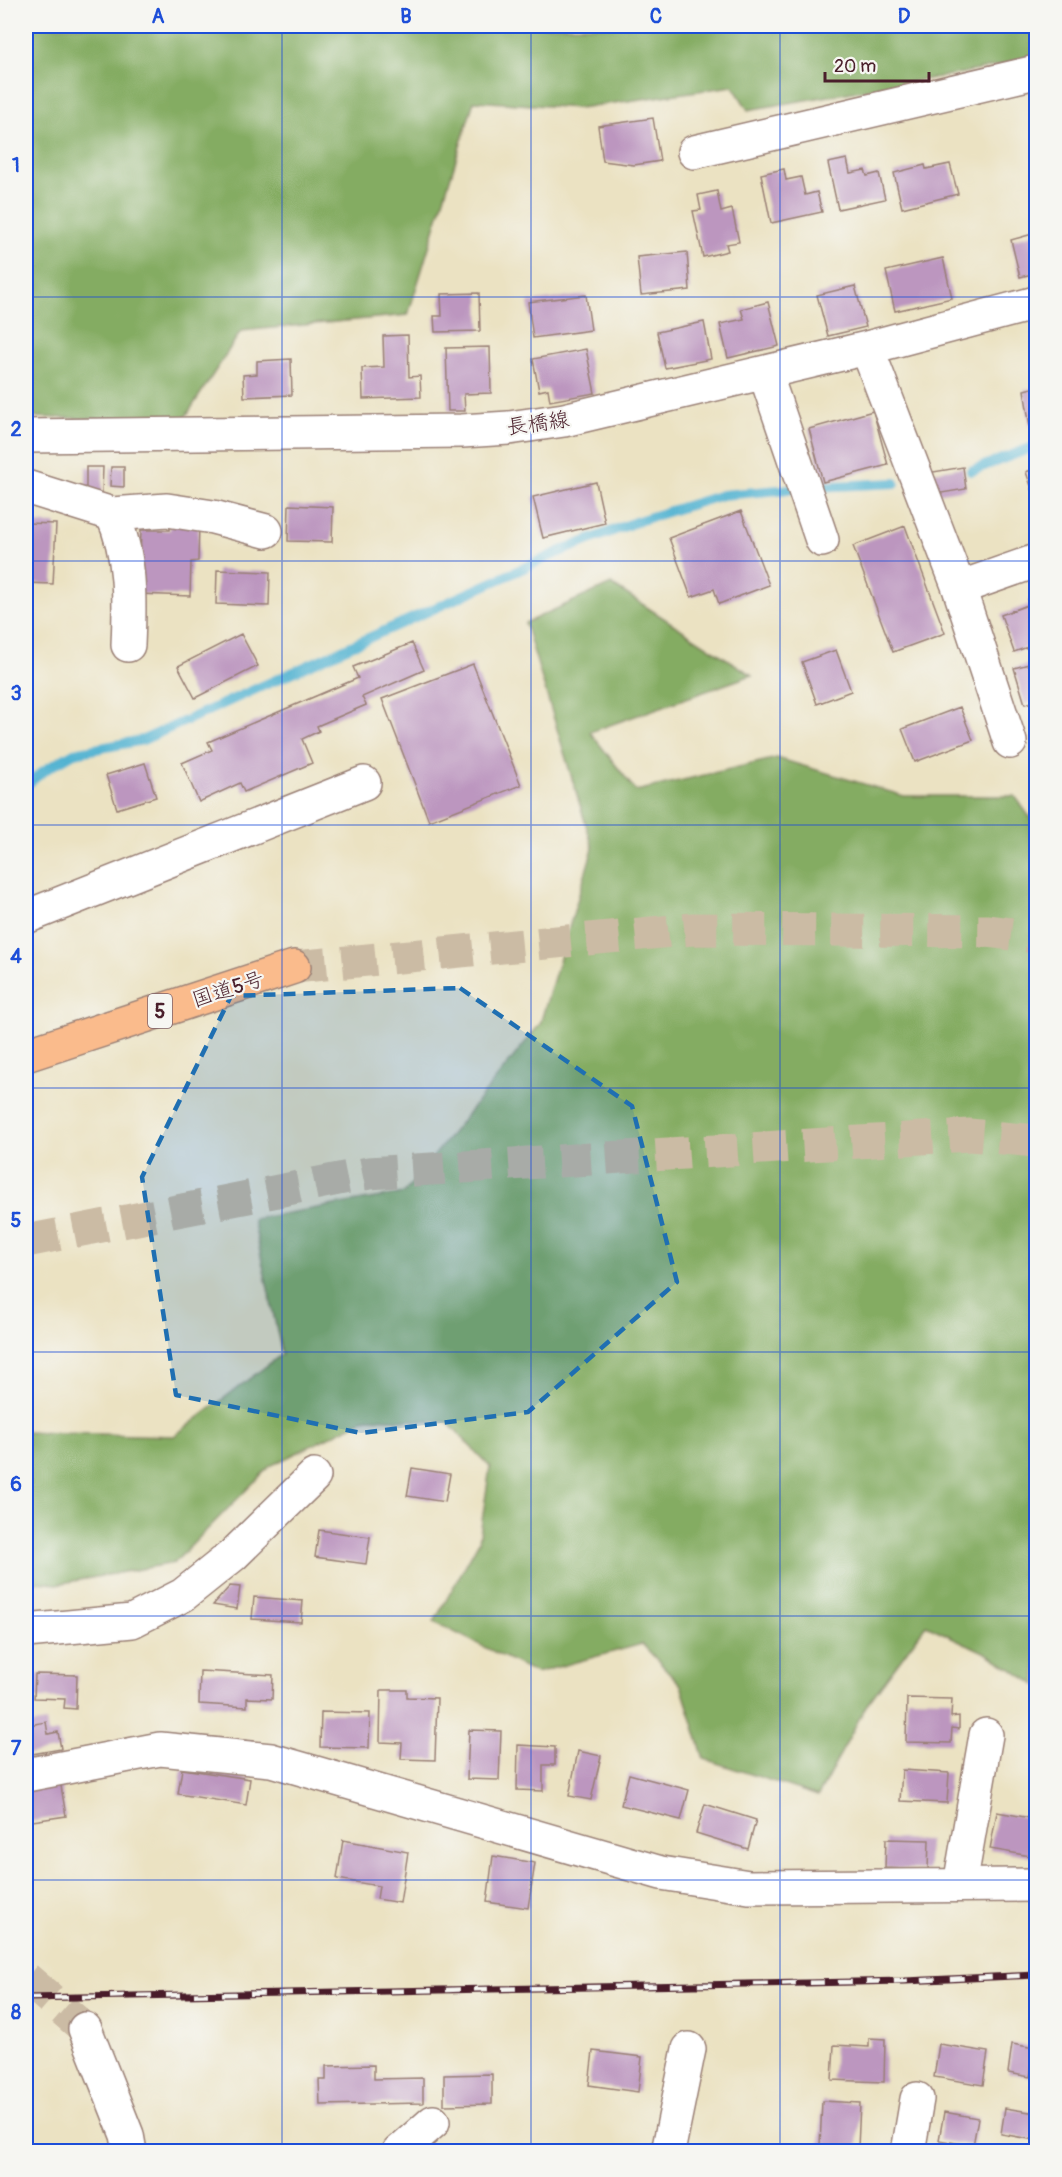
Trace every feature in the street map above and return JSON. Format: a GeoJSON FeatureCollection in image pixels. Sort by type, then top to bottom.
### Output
{"type":"FeatureCollection","features":[{"type":"Feature","properties":{"kind":"highway","name":"国道5号"},"geometry":{"type":"LineString","coordinates":[[26,1055],[294,967]]}},
{"type":"Feature","properties":{"kind":"street"},"geometry":{"type":"LineString","coordinates":[[694,152],[1036,72]]}},
{"type":"Feature","properties":{"kind":"street","name":"長橋線"},"geometry":{"type":"LineString","coordinates":[[26,436],[462,431],[510,428],[564,420],[867,348],[1036,303]]}},
{"type":"Feature","properties":{"kind":"street"},"geometry":{"type":"LineString","coordinates":[[867,348],[959,588],[1010,742]]}},
{"type":"Feature","properties":{"kind":"street"},"geometry":{"type":"LineString","coordinates":[[765,372],[822,540]]}},
{"type":"Feature","properties":{"kind":"street"},"geometry":{"type":"LineString","coordinates":[[26,487],[112,514],[167,510],[213,517],[266,531]]}},
{"type":"Feature","properties":{"kind":"street"},"geometry":{"type":"LineString","coordinates":[[112,514],[121,532],[130,594],[128,645]]}},
{"type":"Feature","properties":{"kind":"street"},"geometry":{"type":"LineString","coordinates":[[959,588],[1036,561]]}},
{"type":"Feature","properties":{"kind":"street"},"geometry":{"type":"LineString","coordinates":[[26,917],[364,783]]}},
{"type":"Feature","properties":{"kind":"street"},"geometry":{"type":"LineString","coordinates":[[26,1631],[132,1621],[183,1595],[233,1555],[314,1476]]}},
{"type":"Feature","properties":{"kind":"street"},"geometry":{"type":"LineString","coordinates":[[960,1886],[986,1735]]}},
{"type":"Feature","properties":{"kind":"street"},"geometry":{"type":"LineString","coordinates":[[26,1775],[160,1749],[271,1760],[661,1873],[749,1887],[1036,1885]]}},
{"type":"Feature","properties":{"kind":"street"},"geometry":{"type":"LineString","coordinates":[[85,2029],[127,2135],[130,2151]]}},
{"type":"Feature","properties":{"kind":"street"},"geometry":{"type":"LineString","coordinates":[[668,2151],[688,2049]]}},
{"type":"Feature","properties":{"kind":"street"},"geometry":{"type":"LineString","coordinates":[[908,2151],[917,2099]]}},
{"type":"Feature","properties":{"kind":"street"},"geometry":{"type":"LineString","coordinates":[[399,2151],[433,2122]]}},
{"type":"Feature","properties":{"kind":"highlighted area"},"geometry":{"type":"Polygon","coordinates":[[[460,988],[632,1106],[677,1282],[528,1412],[361,1433],[176,1395],[142,1177],[231,996],[460,988]]]}},
{"type":"Feature","properties":{"kind":"green space"},"geometry":{"type":"Polygon","coordinates":[[[26,26],[1036,26],[1036,58],[748,110],[733,86],[579,108],[474,101],[408,315],[241,331],[183,421],[26,417],[26,26]]]}},
{"type":"Feature","properties":{"kind":"green space"},"geometry":{"type":"Polygon","coordinates":[[[611,584],[752,675],[590,732],[636,791],[777,758],[904,796],[1015,796],[1036,826],[1036,1685],[988,1654],[926,1625],[866,1706],[818,1796],[704,1759],[681,1685],[642,1644],[536,1673],[434,1622],[479,1541],[490,1467],[447,1422],[367,1418],[270,1466],[174,1563],[57,1584],[26,1581],[26,1432],[174,1436],[282,1354],[253,1219],[404,1193],[540,1024],[593,848],[525,623],[611,584]]]}},
{"type":"Feature","properties":{"kind":"building"},"geometry":{"type":"Polygon","coordinates":[[[653,118],[660,161],[634,165],[603,161],[598,126],[653,118]]]}},
{"type":"Feature","properties":{"kind":"building"},"geometry":{"type":"Polygon","coordinates":[[[847,159],[850,173],[865,170],[867,176],[879,173],[885,199],[838,209],[828,163],[847,159]]]}},
{"type":"Feature","properties":{"kind":"building"},"geometry":{"type":"Polygon","coordinates":[[[950,164],[958,194],[902,208],[894,173],[925,165],[926,169],[950,164]]]}},
{"type":"Feature","properties":{"kind":"building"},"geometry":{"type":"Polygon","coordinates":[[[784,169],[786,180],[801,177],[805,195],[817,192],[822,212],[771,223],[761,174],[784,169]]]}},
{"type":"Feature","properties":{"kind":"building"},"geometry":{"type":"Polygon","coordinates":[[[717,191],[721,212],[732,209],[739,242],[726,244],[728,251],[703,257],[693,211],[701,210],[698,195],[717,191]]]}},
{"type":"Feature","properties":{"kind":"building"},"geometry":{"type":"Polygon","coordinates":[[[1036,233],[1036,273],[1020,277],[1011,240],[1036,233]]]}},
{"type":"Feature","properties":{"kind":"building"},"geometry":{"type":"Polygon","coordinates":[[[687,252],[690,290],[641,295],[637,257],[687,252]]]}},
{"type":"Feature","properties":{"kind":"building"},"geometry":{"type":"Polygon","coordinates":[[[943,258],[952,298],[895,311],[886,271],[943,258]]]}},
{"type":"Feature","properties":{"kind":"building"},"geometry":{"type":"Polygon","coordinates":[[[855,286],[866,327],[828,336],[817,295],[855,286]]]}},
{"type":"Feature","properties":{"kind":"building"},"geometry":{"type":"Polygon","coordinates":[[[479,293],[480,331],[435,332],[434,316],[442,316],[441,294],[479,293]]]}},
{"type":"Feature","properties":{"kind":"building"},"geometry":{"type":"Polygon","coordinates":[[[586,295],[591,330],[533,338],[528,302],[586,295]]]}},
{"type":"Feature","properties":{"kind":"building"},"geometry":{"type":"Polygon","coordinates":[[[768,302],[779,346],[728,358],[720,324],[744,319],[741,309],[768,302]]]}},
{"type":"Feature","properties":{"kind":"building"},"geometry":{"type":"Polygon","coordinates":[[[704,322],[711,359],[665,368],[657,332],[704,322]]]}},
{"type":"Feature","properties":{"kind":"building"},"geometry":{"type":"Polygon","coordinates":[[[408,335],[409,377],[420,376],[421,397],[363,399],[362,368],[384,367],[383,336],[408,335]]]}},
{"type":"Feature","properties":{"kind":"building"},"geometry":{"type":"Polygon","coordinates":[[[490,347],[491,393],[464,394],[465,411],[448,411],[446,348],[490,347]]]}},
{"type":"Feature","properties":{"kind":"building"},"geometry":{"type":"Polygon","coordinates":[[[586,349],[595,393],[550,401],[548,389],[539,391],[533,359],[586,349]]]}},
{"type":"Feature","properties":{"kind":"building"},"geometry":{"type":"Polygon","coordinates":[[[291,359],[292,395],[244,397],[243,375],[257,374],[257,361],[291,359]]]}},
{"type":"Feature","properties":{"kind":"building"},"geometry":{"type":"Polygon","coordinates":[[[1036,387],[1036,426],[1030,427],[1024,390],[1036,387]]]}},
{"type":"Feature","properties":{"kind":"building"},"geometry":{"type":"Polygon","coordinates":[[[873,411],[888,465],[823,482],[809,429],[873,411]]]}},
{"type":"Feature","properties":{"kind":"building"},"geometry":{"type":"Polygon","coordinates":[[[86,467],[103,467],[102,493],[86,493],[86,467]]]}},
{"type":"Feature","properties":{"kind":"building"},"geometry":{"type":"Polygon","coordinates":[[[111,467],[124,467],[124,487],[110,486],[111,467]]]}},
{"type":"Feature","properties":{"kind":"building"},"geometry":{"type":"Polygon","coordinates":[[[963,467],[966,489],[936,494],[933,472],[963,467]]]}},
{"type":"Feature","properties":{"kind":"building"},"geometry":{"type":"Polygon","coordinates":[[[1036,468],[1036,500],[1026,472],[1036,468]]]}},
{"type":"Feature","properties":{"kind":"building"},"geometry":{"type":"Polygon","coordinates":[[[596,482],[605,523],[543,538],[533,497],[596,482]]]}},
{"type":"Feature","properties":{"kind":"building"},"geometry":{"type":"Polygon","coordinates":[[[289,505],[333,507],[332,542],[288,541],[289,505]]]}},
{"type":"Feature","properties":{"kind":"building"},"geometry":{"type":"Polygon","coordinates":[[[741,511],[769,585],[719,604],[714,589],[691,597],[669,538],[741,511]]]}},
{"type":"Feature","properties":{"kind":"building"},"geometry":{"type":"Polygon","coordinates":[[[170,522],[199,523],[198,561],[191,562],[190,596],[139,594],[141,530],[170,530],[170,522]]]}},
{"type":"Feature","properties":{"kind":"building"},"geometry":{"type":"Polygon","coordinates":[[[26,523],[56,524],[53,584],[26,583],[26,523]]]}},
{"type":"Feature","properties":{"kind":"building"},"geometry":{"type":"Polygon","coordinates":[[[905,526],[945,633],[893,652],[853,546],[905,526]]]}},
{"type":"Feature","properties":{"kind":"building"},"geometry":{"type":"Polygon","coordinates":[[[217,570],[270,572],[269,606],[216,604],[217,570]]]}},
{"type":"Feature","properties":{"kind":"building"},"geometry":{"type":"Polygon","coordinates":[[[1036,597],[1036,644],[1014,652],[1001,615],[1030,604],[1028,600],[1036,597]]]}},
{"type":"Feature","properties":{"kind":"building"},"geometry":{"type":"Polygon","coordinates":[[[241,634],[258,666],[195,698],[178,666],[241,634]]]}},
{"type":"Feature","properties":{"kind":"building"},"geometry":{"type":"Polygon","coordinates":[[[412,643],[424,670],[362,697],[366,705],[317,726],[319,731],[302,739],[312,763],[244,792],[240,783],[199,802],[182,763],[212,750],[208,742],[358,678],[353,667],[412,643]]]}},
{"type":"Feature","properties":{"kind":"building"},"geometry":{"type":"Polygon","coordinates":[[[836,650],[851,691],[817,704],[802,662],[836,650]]]}},
{"type":"Feature","properties":{"kind":"building"},"geometry":{"type":"Polygon","coordinates":[[[1036,662],[1036,701],[1025,704],[1014,668],[1036,662]]]}},
{"type":"Feature","properties":{"kind":"building"},"geometry":{"type":"Polygon","coordinates":[[[473,664],[521,785],[429,821],[382,699],[473,664]]]}},
{"type":"Feature","properties":{"kind":"building"},"geometry":{"type":"Polygon","coordinates":[[[960,707],[973,740],[915,762],[902,729],[960,707]]]}},
{"type":"Feature","properties":{"kind":"building"},"geometry":{"type":"Polygon","coordinates":[[[145,763],[156,797],[117,809],[106,775],[145,763]]]}},
{"type":"Feature","properties":{"kind":"building"},"geometry":{"type":"Polygon","coordinates":[[[412,1468],[450,1474],[445,1502],[407,1496],[412,1468]]]}},
{"type":"Feature","properties":{"kind":"building"},"geometry":{"type":"Polygon","coordinates":[[[319,1530],[370,1537],[366,1564],[315,1557],[319,1530]]]}},
{"type":"Feature","properties":{"kind":"building"},"geometry":{"type":"Polygon","coordinates":[[[230,1586],[240,1587],[237,1609],[213,1605],[230,1586]]]}},
{"type":"Feature","properties":{"kind":"building"},"geometry":{"type":"Polygon","coordinates":[[[254,1597],[303,1601],[301,1622],[252,1619],[254,1597]]]}},
{"type":"Feature","properties":{"kind":"building"},"geometry":{"type":"Polygon","coordinates":[[[200,1671],[273,1675],[272,1699],[247,1698],[247,1707],[199,1704],[200,1671]]]}},
{"type":"Feature","properties":{"kind":"building"},"geometry":{"type":"Polygon","coordinates":[[[35,1674],[77,1675],[76,1709],[64,1708],[65,1699],[34,1698],[35,1674]]]}},
{"type":"Feature","properties":{"kind":"building"},"geometry":{"type":"Polygon","coordinates":[[[381,1690],[407,1690],[407,1697],[437,1698],[435,1760],[401,1759],[402,1743],[380,1742],[381,1690]]]}},
{"type":"Feature","properties":{"kind":"building"},"geometry":{"type":"Polygon","coordinates":[[[907,1698],[952,1699],[951,1717],[959,1716],[959,1729],[952,1728],[951,1743],[906,1742],[907,1698]]]}},
{"type":"Feature","properties":{"kind":"building"},"geometry":{"type":"Polygon","coordinates":[[[321,1712],[370,1713],[369,1748],[320,1747],[321,1712]]]}},
{"type":"Feature","properties":{"kind":"building"},"geometry":{"type":"Polygon","coordinates":[[[26,1717],[28,1717],[29,1725],[46,1722],[48,1734],[58,1732],[61,1749],[26,1755],[26,1717]]]}},
{"type":"Feature","properties":{"kind":"building"},"geometry":{"type":"Polygon","coordinates":[[[469,1730],[501,1731],[499,1780],[467,1779],[469,1730]]]}},
{"type":"Feature","properties":{"kind":"building"},"geometry":{"type":"Polygon","coordinates":[[[518,1745],[555,1747],[555,1765],[543,1765],[543,1791],[517,1790],[518,1745]]]}},
{"type":"Feature","properties":{"kind":"building"},"geometry":{"type":"Polygon","coordinates":[[[578,1751],[601,1756],[591,1800],[569,1796],[578,1751]]]}},
{"type":"Feature","properties":{"kind":"building"},"geometry":{"type":"Polygon","coordinates":[[[182,1769],[250,1779],[246,1805],[178,1794],[182,1769]]]}},
{"type":"Feature","properties":{"kind":"building"},"geometry":{"type":"Polygon","coordinates":[[[902,1770],[949,1773],[947,1803],[900,1801],[902,1770]]]}},
{"type":"Feature","properties":{"kind":"building"},"geometry":{"type":"Polygon","coordinates":[[[629,1774],[689,1790],[681,1820],[621,1805],[629,1774]]]}},
{"type":"Feature","properties":{"kind":"building"},"geometry":{"type":"Polygon","coordinates":[[[60,1780],[66,1816],[26,1822],[26,1785],[60,1780]]]}},
{"type":"Feature","properties":{"kind":"building"},"geometry":{"type":"Polygon","coordinates":[[[705,1804],[756,1820],[748,1849],[696,1833],[705,1804]]]}},
{"type":"Feature","properties":{"kind":"building"},"geometry":{"type":"Polygon","coordinates":[[[997,1812],[1036,1819],[1036,1857],[990,1849],[997,1812]]]}},
{"type":"Feature","properties":{"kind":"building"},"geometry":{"type":"Polygon","coordinates":[[[886,1839],[929,1840],[928,1870],[885,1868],[886,1839]]]}},
{"type":"Feature","properties":{"kind":"building"},"geometry":{"type":"Polygon","coordinates":[[[343,1840],[408,1852],[400,1903],[377,1899],[379,1886],[337,1879],[343,1840]]]}},
{"type":"Feature","properties":{"kind":"building"},"geometry":{"type":"Polygon","coordinates":[[[493,1856],[535,1863],[528,1908],[487,1902],[493,1856]]]}},
{"type":"Feature","properties":{"kind":"building"},"geometry":{"type":"Polygon","coordinates":[[[869,2038],[885,2039],[884,2082],[832,2080],[834,2045],[869,2047],[869,2038]]]}},
{"type":"Feature","properties":{"kind":"building"},"geometry":{"type":"Polygon","coordinates":[[[939,2044],[988,2052],[983,2085],[934,2077],[939,2044]]]}},
{"type":"Feature","properties":{"kind":"building"},"geometry":{"type":"Polygon","coordinates":[[[1012,2044],[1035,2048],[1030,2077],[1008,2073],[1012,2044]]]}},
{"type":"Feature","properties":{"kind":"building"},"geometry":{"type":"Polygon","coordinates":[[[593,2051],[642,2057],[638,2092],[589,2085],[593,2051]]]}},
{"type":"Feature","properties":{"kind":"building"},"geometry":{"type":"Polygon","coordinates":[[[374,2065],[374,2079],[423,2078],[423,2103],[320,2105],[319,2080],[326,2080],[326,2066],[374,2065]]]}},
{"type":"Feature","properties":{"kind":"building"},"geometry":{"type":"Polygon","coordinates":[[[492,2074],[492,2104],[444,2105],[444,2075],[492,2074]]]}},
{"type":"Feature","properties":{"kind":"building"},"geometry":{"type":"Polygon","coordinates":[[[822,2101],[860,2103],[858,2148],[820,2146],[822,2101]]]}},
{"type":"Feature","properties":{"kind":"building"},"geometry":{"type":"Polygon","coordinates":[[[1005,2108],[1036,2113],[1036,2140],[1001,2134],[1005,2108]]]}},
{"type":"Feature","properties":{"kind":"building"},"geometry":{"type":"Polygon","coordinates":[[[944,2112],[978,2118],[973,2146],[939,2140],[944,2112]]]}},
{"type":"Feature","properties":{"kind":"waterway"},"geometry":{"type":"LineString","coordinates":[[971,471],[1036,446]]}},
{"type":"Feature","properties":{"kind":"waterway"},"geometry":{"type":"LineString","coordinates":[[26,785],[45,770],[74,753],[143,740],[559,552],[638,521],[722,495],[895,483]]}},
{"type":"Feature","properties":{"kind":"tunnel"},"geometry":{"type":"LineString","coordinates":[[294,967],[693,929],[987,931],[1036,937]]}},
{"type":"Feature","properties":{"kind":"tunnel"},"geometry":{"type":"LineString","coordinates":[[26,1241],[369,1173],[969,1135],[1036,1141]]}},
{"type":"Feature","properties":{"kind":"tunnel"},"geometry":{"type":"LineString","coordinates":[[26,1978],[85,2029]]}},
{"type":"Feature","properties":{"kind":"railway"},"geometry":{"type":"LineString","coordinates":[[26,1998],[905,1981],[1036,1975]]}}]}
